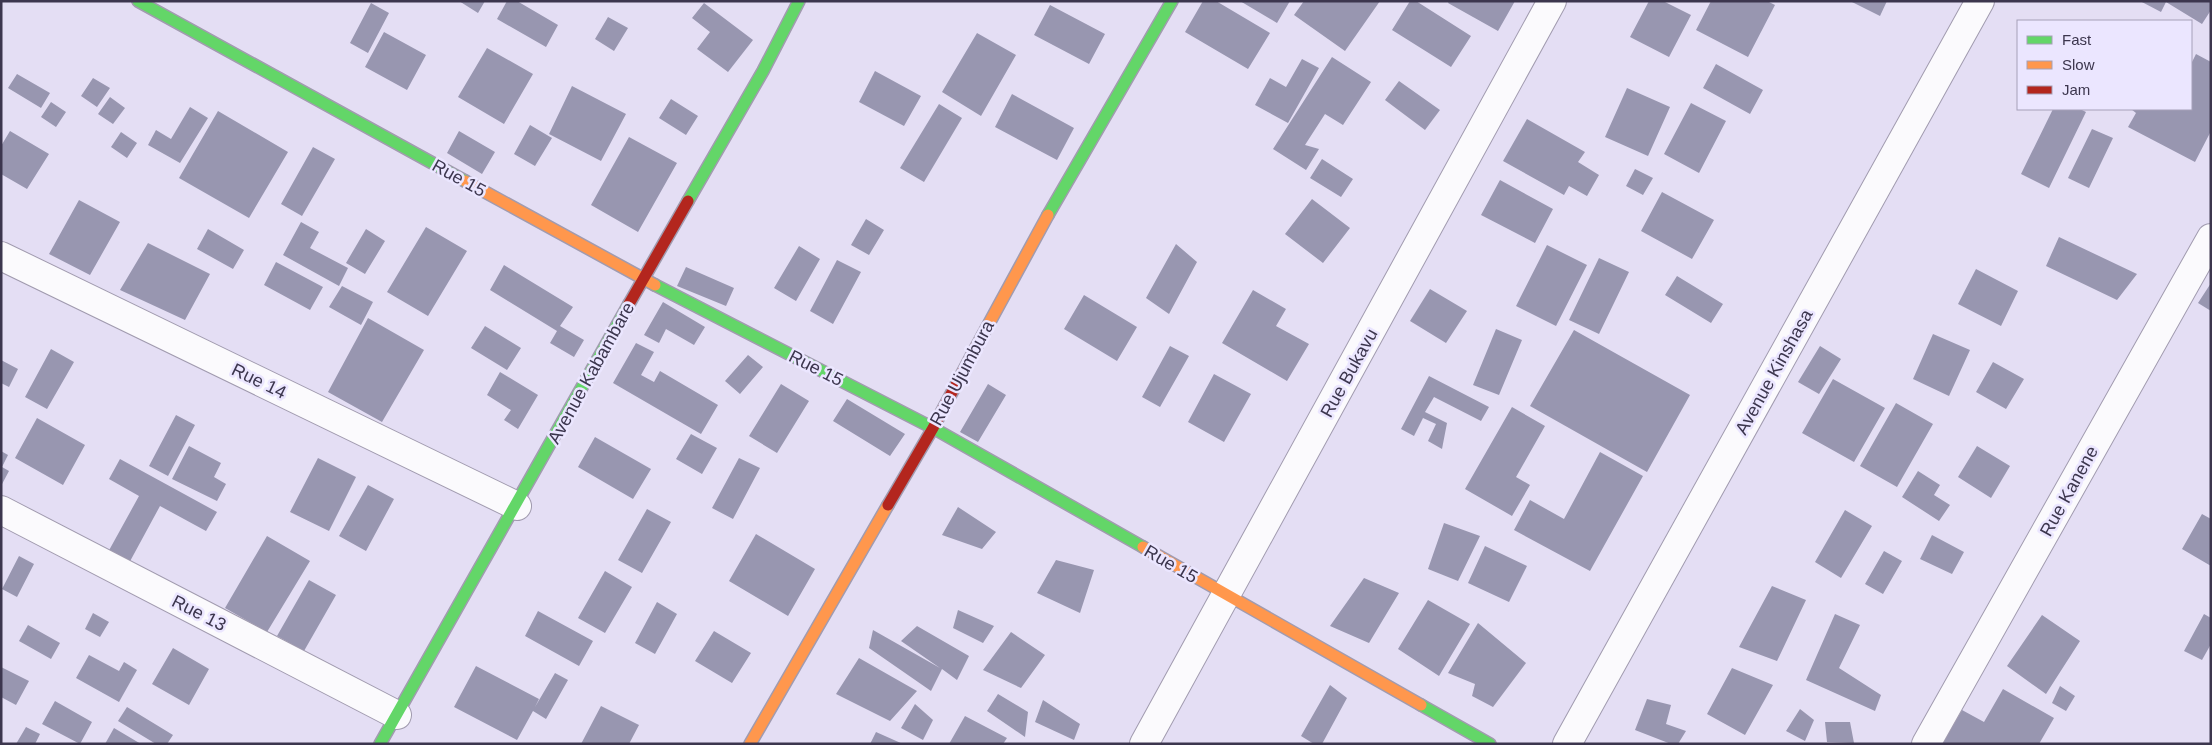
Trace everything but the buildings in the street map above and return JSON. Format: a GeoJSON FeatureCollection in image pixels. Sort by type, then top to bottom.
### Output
{"type":"FeatureCollection","features":[{"type":"Feature","properties":{"kind":"street","name":"Rue 15"},"geometry":{"type":"LineString","coordinates":[[138,1],[643,279],[933,428],[1490,744]]}},
{"type":"Feature","properties":{"kind":"street","name":"Rue Ujumbura"},"geometry":{"type":"LineString","coordinates":[[750,744],[803,649],[933,428],[1028,251],[1172,1]]}},
{"type":"Feature","properties":{"kind":"street","name":"Rue Bukavu"},"geometry":{"type":"LineString","coordinates":[[1144,744],[1227,596],[1552,1]]}},
{"type":"Feature","properties":{"kind":"street","name":"Avenue Kinshasa"},"geometry":{"type":"LineString","coordinates":[[1567,744],[1980,1]]}},
{"type":"Feature","properties":{"kind":"street","name":"Avenue Kabambare"},"geometry":{"type":"LineString","coordinates":[[380,744],[517,506],[643,279],[770,60],[796,2]]}},
{"type":"Feature","properties":{"kind":"street","name":"Rue Kanene"},"geometry":{"type":"LineString","coordinates":[[1926,744],[2211,238]]}},
{"type":"Feature","properties":{"kind":"street","name":"Rue 14"},"geometry":{"type":"LineString","coordinates":[[1,256],[517,506]]}},
{"type":"Feature","properties":{"kind":"street","name":"Rue 13"},"geometry":{"type":"LineString","coordinates":[[1,510],[397,715]]}},
{"type":"Feature","properties":{"kind":"traffic: fast"},"geometry":{"type":"LineString","coordinates":[[138,1],[465,181]]}},
{"type":"Feature","properties":{"kind":"traffic: fast"},"geometry":{"type":"LineString","coordinates":[[688,201],[763,71],[799,1]]}},
{"type":"Feature","properties":{"kind":"traffic: fast"},"geometry":{"type":"LineString","coordinates":[[1048,215],[1172,1]]}},
{"type":"Feature","properties":{"kind":"traffic: fast"},"geometry":{"type":"LineString","coordinates":[[655,285],[933,428],[1143,547]]}},
{"type":"Feature","properties":{"kind":"traffic: fast"},"geometry":{"type":"LineString","coordinates":[[380,744],[629,304]]}},
{"type":"Feature","properties":{"kind":"traffic: fast"},"geometry":{"type":"LineString","coordinates":[[1421,705],[1490,744]]}},
{"type":"Feature","properties":{"kind":"traffic: slow"},"geometry":{"type":"LineString","coordinates":[[465,181],[655,285]]}},
{"type":"Feature","properties":{"kind":"traffic: slow"},"geometry":{"type":"LineString","coordinates":[[974,351],[1048,215]]}},
{"type":"Feature","properties":{"kind":"traffic: slow"},"geometry":{"type":"LineString","coordinates":[[750,744],[888,505]]}},
{"type":"Feature","properties":{"kind":"traffic: slow"},"geometry":{"type":"LineString","coordinates":[[1143,547],[1421,705]]}},
{"type":"Feature","properties":{"kind":"traffic: jam"},"geometry":{"type":"LineString","coordinates":[[629,304],[688,201]]}},
{"type":"Feature","properties":{"kind":"traffic: jam"},"geometry":{"type":"LineString","coordinates":[[888,505],[933,428],[974,351]]}}]}
